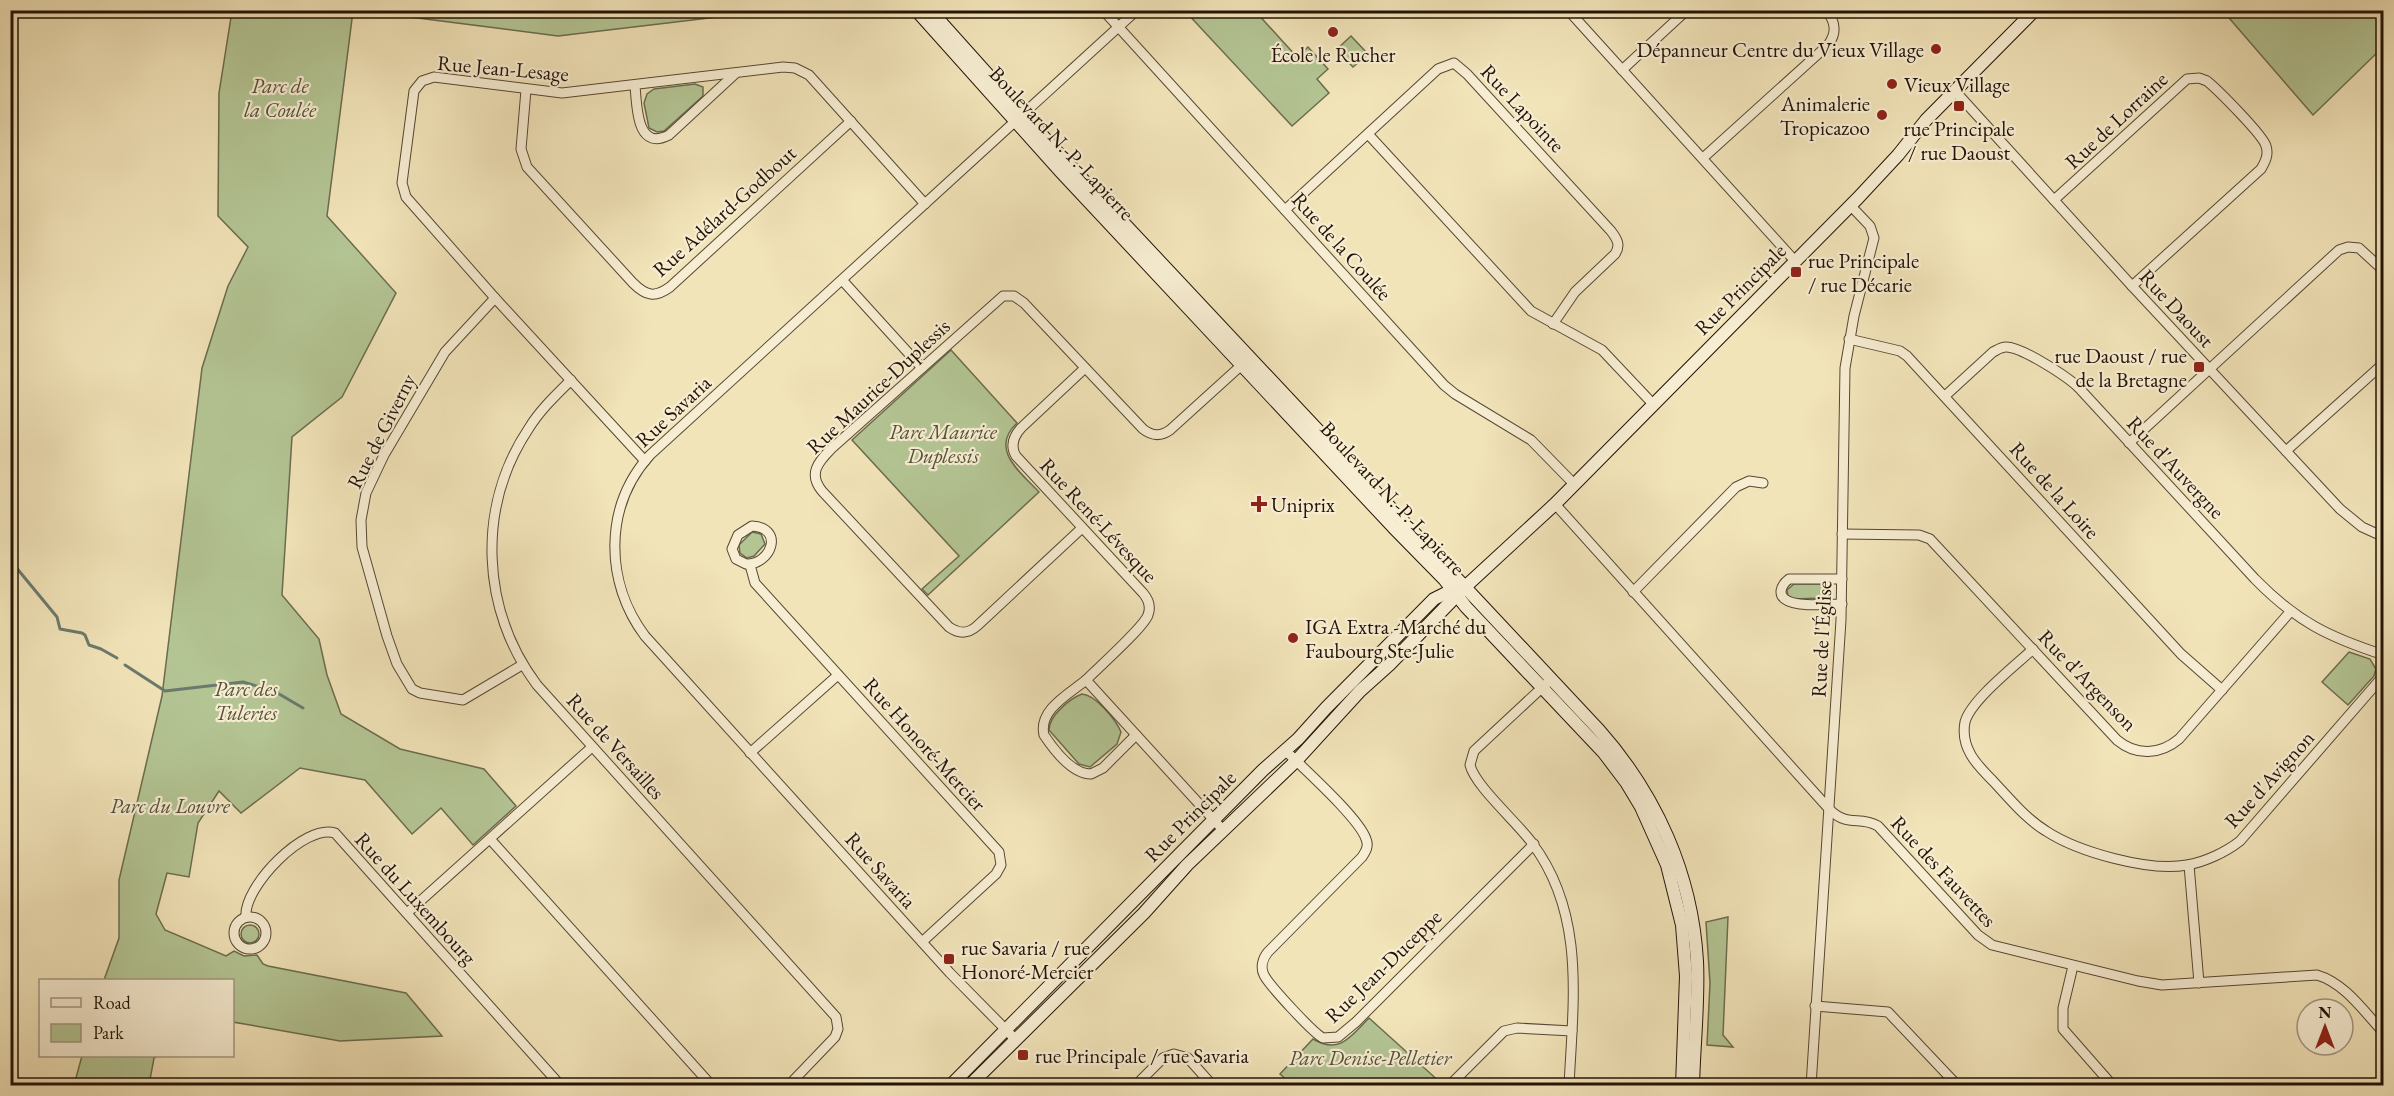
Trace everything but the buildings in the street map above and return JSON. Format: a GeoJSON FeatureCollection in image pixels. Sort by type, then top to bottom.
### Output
{"type":"FeatureCollection","features":[{"type":"Feature","properties":{"kind":"street","name":"Boulevard N.-P.-Lapierre"},"geometry":{"type":"LineString","coordinates":[[916,10],[1546,684],[1623,777],[1647,819],[1667,865],[1680,913],[1685,951],[1686,990],[1682,1086]]}},
{"type":"Feature","properties":{"kind":"street","name":"Boulevard N.-P.-Lapierre"},"geometry":{"type":"LineString","coordinates":[[930,10],[1019,118]]}},
{"type":"Feature","properties":{"kind":"street","name":"Rue de la Coulée"},"geometry":{"type":"LineString","coordinates":[[1102,10],[1450,390],[1528,438],[1574,484]]}},
{"type":"Feature","properties":{"kind":"street","name":"Rue Savaria"},"geometry":{"type":"LineString","coordinates":[[1016,1040],[922,942],[650,642],[626,606],[616,573],[614,541],[625,495],[645,461],[1137,10]]}},
{"type":"Feature","properties":{"kind":"street"},"geometry":{"type":"LineString","coordinates":[[1568,10],[1795,261]]}},
{"type":"Feature","properties":{"kind":"street"},"geometry":{"type":"LineString","coordinates":[[1622,70],[1688,10]]}},
{"type":"Feature","properties":{"kind":"street"},"geometry":{"type":"LineString","coordinates":[[1703,158],[1828,45],[1835,28],[1826,10]]}},
{"type":"Feature","properties":{"kind":"street","name":"Rue Principale"},"geometry":{"type":"LineString","coordinates":[[969,1086],[1144,913],[1223,830],[1296,761],[1360,691],[1389,665],[1458,591],[1555,504],[1850,205],[1955,91],[2035,10]]}},
{"type":"Feature","properties":{"kind":"street","name":"Rue Lapointe"},"geometry":{"type":"LineString","coordinates":[[1285,210],[1438,69],[1454,63],[1461,67],[1611,231],[1618,242],[1618,250],[1615,254],[1575,292],[1553,324]]}},
{"type":"Feature","properties":{"kind":"street","name":"Rue Jean-Lesage"},"geometry":{"type":"LineString","coordinates":[[645,461],[495,298],[404,193],[402,183],[413,94],[419,83],[434,78],[562,93],[783,67],[800,70],[809,75],[926,204]]}},
{"type":"Feature","properties":{"kind":"street"},"geometry":{"type":"LineString","coordinates":[[635,86],[642,129],[650,138],[661,139],[669,135],[736,73]]}},
{"type":"Feature","properties":{"kind":"street","name":"Rue de Lorraine"},"geometry":{"type":"LineString","coordinates":[[2054,200],[2187,79],[2199,78],[2212,85],[2259,136],[2267,147],[2267,158],[2261,169],[2132,285]]}},
{"type":"Feature","properties":{"kind":"street","name":"Rue Adélard-Godbout"},"geometry":{"type":"LineString","coordinates":[[526,90],[521,149],[527,167],[633,283],[643,292],[652,295],[659,294],[669,287],[851,121]]}},
{"type":"Feature","properties":{"kind":"street","name":"Rue Daoust"},"geometry":{"type":"LineString","coordinates":[[1955,91],[2347,516],[2384,537]]}},
{"type":"Feature","properties":{"kind":"street"},"geometry":{"type":"LineString","coordinates":[[1368,134],[1531,311],[1602,350],[1653,404]]}},
{"type":"Feature","properties":{"kind":"street","name":"Rue de l'Église"},"geometry":{"type":"LineString","coordinates":[[1811,1086],[1842,604],[1845,368],[1849,339],[1874,238],[1870,226],[1850,205]]}},
{"type":"Feature","properties":{"kind":"street"},"geometry":{"type":"LineString","coordinates":[[2129,444],[2344,248],[2356,247],[2364,250],[2384,271]]}},
{"type":"Feature","properties":{"kind":"street"},"geometry":{"type":"LineString","coordinates":[[843,281],[922,368]]}},
{"type":"Feature","properties":{"kind":"street","name":"Rue Maurice-Duplessis"},"geometry":{"type":"LineString","coordinates":[[1082,528],[972,630],[961,632],[949,627],[822,491],[814,475],[816,466],[824,456],[1003,296],[1011,295],[1024,303],[1143,429],[1156,435],[1170,430],[1246,361]]}},
{"type":"Feature","properties":{"kind":"street","name":"Rue de Giverny"},"geometry":{"type":"LineString","coordinates":[[495,298],[439,360],[384,455],[369,484],[364,501],[361,520],[362,547],[394,654],[408,684],[416,692],[463,700],[522,664]]}},
{"type":"Feature","properties":{"kind":"street","name":"Rue de la Loire"},"geometry":{"type":"LineString","coordinates":[[1849,339],[1904,353],[2174,646],[2222,690]]}},
{"type":"Feature","properties":{"kind":"street","name":"Rue d'Auvergne"},"geometry":{"type":"LineString","coordinates":[[1945,396],[1993,352],[2001,348],[2012,348],[2068,377],[2255,579],[2290,612],[2336,639],[2384,655]]}},
{"type":"Feature","properties":{"kind":"street"},"geometry":{"type":"LineString","coordinates":[[2286,451],[2384,363]]}},
{"type":"Feature","properties":{"kind":"street","name":"Rue René-Lévesque"},"geometry":{"type":"LineString","coordinates":[[1085,368],[1021,428],[1015,435],[1012,445],[1016,456],[1143,593],[1150,609],[1144,623],[1086,680],[1052,709],[1044,719],[1044,735],[1078,771],[1091,774],[1103,768],[1136,735]]}},
{"type":"Feature","properties":{"kind":"street","name":"Rue de Versailles"},"geometry":{"type":"LineString","coordinates":[[571,380],[540,412],[524,436],[508,466],[495,509],[491,542],[492,577],[506,631],[522,664],[537,685],[836,1017],[838,1029],[835,1037],[788,1086]]}},
{"type":"Feature","properties":{"kind":"street"},"geometry":{"type":"LineString","coordinates":[[1633,592],[1736,487],[1749,482],[1763,483]]}},
{"type":"Feature","properties":{"kind":"street","name":"Rue des Fauvettes"},"geometry":{"type":"LineString","coordinates":[[1555,504],[1830,810],[1843,820],[1864,821],[1878,826],[1988,944],[2154,984],[2303,975],[2324,977],[2345,992],[2384,1033]]}},
{"type":"Feature","properties":{"kind":"street","name":"Rue Honoré-Mercier"},"geometry":{"type":"LineString","coordinates":[[749,527],[757,527],[769,533],[771,548],[759,561],[750,564],[736,559],[732,546],[743,531],[749,527]]}},
{"type":"Feature","properties":{"kind":"street","name":"Rue d'Argenson"},"geometry":{"type":"LineString","coordinates":[[1842,534],[1919,535],[1930,539],[2117,740],[2137,751],[2151,752],[2172,745],[2290,612]]}},
{"type":"Feature","properties":{"kind":"street","name":"Rue Honoré-Mercier"},"geometry":{"type":"LineString","coordinates":[[750,564],[755,583],[997,850],[1000,867],[996,874],[922,942]]}},
{"type":"Feature","properties":{"kind":"street"},"geometry":{"type":"LineString","coordinates":[[1842,579],[1789,579],[1783,585],[1781,594],[1791,603],[1842,604]]}},
{"type":"Feature","properties":{"kind":"street","name":"Rue Principale"},"geometry":{"type":"LineString","coordinates":[[950,1086],[1263,770],[1286,751],[1434,598],[1458,591]]}},
{"type":"Feature","properties":{"kind":"street","name":"Rue d'Avignon"},"geometry":{"type":"LineString","coordinates":[[2032,649],[1971,709],[1964,734],[1972,758],[2021,811],[2063,841],[2095,852],[2148,865],[2189,865],[2228,849],[2246,835],[2384,675]]}},
{"type":"Feature","properties":{"kind":"street"},"geometry":{"type":"LineString","coordinates":[[750,753],[838,675]]}},
{"type":"Feature","properties":{"kind":"street"},"geometry":{"type":"LineString","coordinates":[[1086,680],[1223,830]]}},
{"type":"Feature","properties":{"kind":"street","name":"Boulevard N.-P.-Lapierre"},"geometry":{"type":"LineString","coordinates":[[1546,684],[1607,739],[1633,772],[1674,851],[1687,892],[1696,947],[1697,992],[1693,1086]]}},
{"type":"Feature","properties":{"kind":"street"},"geometry":{"type":"LineString","coordinates":[[1546,684],[1474,751],[1470,765],[1478,781],[1534,844],[1557,886],[1568,919],[1574,959],[1569,1086]]}},
{"type":"Feature","properties":{"kind":"street"},"geometry":{"type":"LineString","coordinates":[[407,912],[592,747]]}},
{"type":"Feature","properties":{"kind":"street","name":"Rue Jean-Duceppe"},"geometry":{"type":"LineString","coordinates":[[1286,751],[1357,825],[1367,842],[1367,850],[1362,857],[1268,952],[1263,964],[1264,976],[1305,1022],[1323,1038],[1338,1037],[1356,1022],[1534,844]]}},
{"type":"Feature","properties":{"kind":"street","name":"Rue du Luxembourg"},"geometry":{"type":"LineString","coordinates":[[246,917],[246,905],[250,896],[282,855],[313,835],[323,831],[335,833],[561,1086]]}},
{"type":"Feature","properties":{"kind":"street"},"geometry":{"type":"LineString","coordinates":[[490,839],[712,1086]]}},
{"type":"Feature","properties":{"kind":"street"},"geometry":{"type":"LineString","coordinates":[[2189,865],[2199,983]]}},
{"type":"Feature","properties":{"kind":"street"},"geometry":{"type":"LineString","coordinates":[[2073,966],[2063,1008],[2063,1029],[2113,1086]]}},
{"type":"Feature","properties":{"kind":"street"},"geometry":{"type":"LineString","coordinates":[[1815,1006],[1888,1012],[1958,1086]]}},
{"type":"Feature","properties":{"kind":"street"},"geometry":{"type":"LineString","coordinates":[[1449,1086],[1504,1031],[1517,1028],[1572,1030]]}},
{"type":"Feature","properties":{"kind":"street"},"geometry":{"type":"LineString","coordinates":[[1135,1086],[1163,1058],[1174,1053],[1188,1058],[1214,1086]]}},
{"type":"Feature","properties":{"kind":"street"},"geometry":{"type":"LineString","coordinates":[[271,1086],[280,1086]]}},
{"type":"Feature","properties":{"kind":"green space"},"geometry":{"type":"Polygon","coordinates":[[[363,10],[768,11],[558,36],[363,10]]]}},
{"type":"Feature","properties":{"kind":"green space"},"geometry":{"type":"Polygon","coordinates":[[[232,11],[353,11],[327,216],[396,293],[342,397],[292,437],[282,595],[319,639],[327,675],[341,714],[400,749],[484,769],[516,806],[473,845],[441,808],[412,834],[365,780],[300,768],[241,813],[219,791],[198,823],[189,877],[167,873],[156,914],[165,930],[226,956],[234,951],[244,956],[257,955],[263,964],[268,966],[406,993],[442,1036],[340,1041],[234,1022],[234,979],[104,979],[119,938],[119,880],[162,696],[202,368],[228,286],[248,247],[218,216],[219,93],[232,11]]]}},
{"type":"Feature","properties":{"kind":"green space"},"geometry":{"type":"Polygon","coordinates":[[[1185,11],[1219,11],[1224,16],[1230,11],[1255,11],[1297,57],[1308,47],[1328,69],[1317,79],[1329,93],[1292,126],[1185,11]]]}},
{"type":"Feature","properties":{"kind":"green space"},"geometry":{"type":"Polygon","coordinates":[[[2223,11],[2383,11],[2383,47],[2313,115],[2223,11]]]}},
{"type":"Feature","properties":{"kind":"green space"},"geometry":{"type":"Polygon","coordinates":[[[1351,36],[1368,54],[1353,67],[1336,50],[1351,36]]]}},
{"type":"Feature","properties":{"kind":"green space"},"geometry":{"type":"Polygon","coordinates":[[[695,84],[703,87],[703,96],[664,131],[657,132],[649,128],[644,103],[647,94],[654,89],[695,84]]]}},
{"type":"Feature","properties":{"kind":"green space","name":"Parc Maurice Duplessis"},"geometry":{"type":"Polygon","coordinates":[[[951,350],[1017,423],[1009,433],[1006,442],[1007,451],[1016,468],[1039,492],[928,595],[922,589],[959,556],[852,440],[951,350]]]}},
{"type":"Feature","properties":{"kind":"green space"},"geometry":{"type":"Polygon","coordinates":[[[752,532],[761,534],[765,544],[754,556],[747,558],[740,553],[739,545],[752,532]]]}},
{"type":"Feature","properties":{"kind":"green space"},"geometry":{"type":"Polygon","coordinates":[[[1794,584],[1820,584],[1828,588],[1829,594],[1824,598],[1793,599],[1788,596],[1787,590],[1794,584]]]}},
{"type":"Feature","properties":{"kind":"green space"},"geometry":{"type":"Polygon","coordinates":[[[2349,652],[2370,659],[2376,669],[2374,676],[2348,705],[2322,682],[2349,652]]]}},
{"type":"Feature","properties":{"kind":"green space"},"geometry":{"type":"Polygon","coordinates":[[[1082,694],[1099,703],[1115,721],[1121,732],[1117,744],[1090,767],[1079,764],[1049,730],[1052,719],[1061,709],[1082,694]]]}},
{"type":"Feature","properties":{"kind":"green space"},"geometry":{"type":"Polygon","coordinates":[[[1728,917],[1723,1035],[1733,1047],[1707,1045],[1710,983],[1706,922],[1728,917]]]}},
{"type":"Feature","properties":{"kind":"green space"},"geometry":{"type":"Polygon","coordinates":[[[250,925],[256,928],[259,934],[256,940],[250,943],[244,940],[241,934],[244,928],[250,925]]]}},
{"type":"Feature","properties":{"kind":"green space","name":"Parc Denise-Pelletier"},"geometry":{"type":"Polygon","coordinates":[[[1369,1018],[1441,1083],[1439,1086],[1292,1085],[1280,1074],[1313,1039],[1331,1045],[1338,1044],[1350,1037],[1369,1018]]]}},
{"type":"Feature","properties":{"kind":"green space"},"geometry":{"type":"Polygon","coordinates":[[[82,1057],[156,1057],[149,1085],[74,1085],[82,1057]]]}},
{"type":"Feature","properties":{"kind":"waterway"},"geometry":{"type":"LineString","coordinates":[[10,560],[57,617],[60,629],[82,633],[89,645],[117,658]]}},
{"type":"Feature","properties":{"kind":"waterway"},"geometry":{"type":"LineString","coordinates":[[125,665],[165,691],[243,682],[274,691],[303,708]]}},
{"type":"Feature","properties":{"kind":"place","name":"École le Rucher"},"geometry":{"type":"Point","coordinates":[1333,32]}},
{"type":"Feature","properties":{"kind":"place","name":"Dépanneur Centre du Vieux Village"},"geometry":{"type":"Point","coordinates":[1936,49]}},
{"type":"Feature","properties":{"kind":"place","name":"Vieux Village"},"geometry":{"type":"Point","coordinates":[1892,84]}},
{"type":"Feature","properties":{"kind":"place","name":"rue Principale / rue Daoust"},"geometry":{"type":"Point","coordinates":[1959,106]}},
{"type":"Feature","properties":{"kind":"place","name":"Animalerie Tropicazoo"},"geometry":{"type":"Point","coordinates":[1882,115]}},
{"type":"Feature","properties":{"kind":"place","name":"rue Principale / rue Décarie"},"geometry":{"type":"Point","coordinates":[1796,272]}},
{"type":"Feature","properties":{"kind":"place","name":"rue Daoust / rue de la Bretagne"},"geometry":{"type":"Point","coordinates":[2199,367]}},
{"type":"Feature","properties":{"kind":"place","name":"Uniprix"},"geometry":{"type":"Point","coordinates":[1259,504]}},
{"type":"Feature","properties":{"kind":"place","name":"IGA Extra -Marché du Faubourg Ste-Julie"},"geometry":{"type":"Point","coordinates":[1293,638]}},
{"type":"Feature","properties":{"kind":"place","name":"rue Savaria / rue Honoré-Mercier"},"geometry":{"type":"Point","coordinates":[949,959]}},
{"type":"Feature","properties":{"kind":"place","name":"rue Principale / rue Savaria"},"geometry":{"type":"Point","coordinates":[1023,1055]}},
{"type":"Feature","properties":{"kind":"park label","name":"Parc de la Coulée"},"geometry":{"type":"Point","coordinates":[280,97]}},
{"type":"Feature","properties":{"kind":"park label","name":"Parc des Tuleries"},"geometry":{"type":"Point","coordinates":[246,700]}},
{"type":"Feature","properties":{"kind":"park label","name":"Parc du Louvre"},"geometry":{"type":"Point","coordinates":[170,805]}}]}
